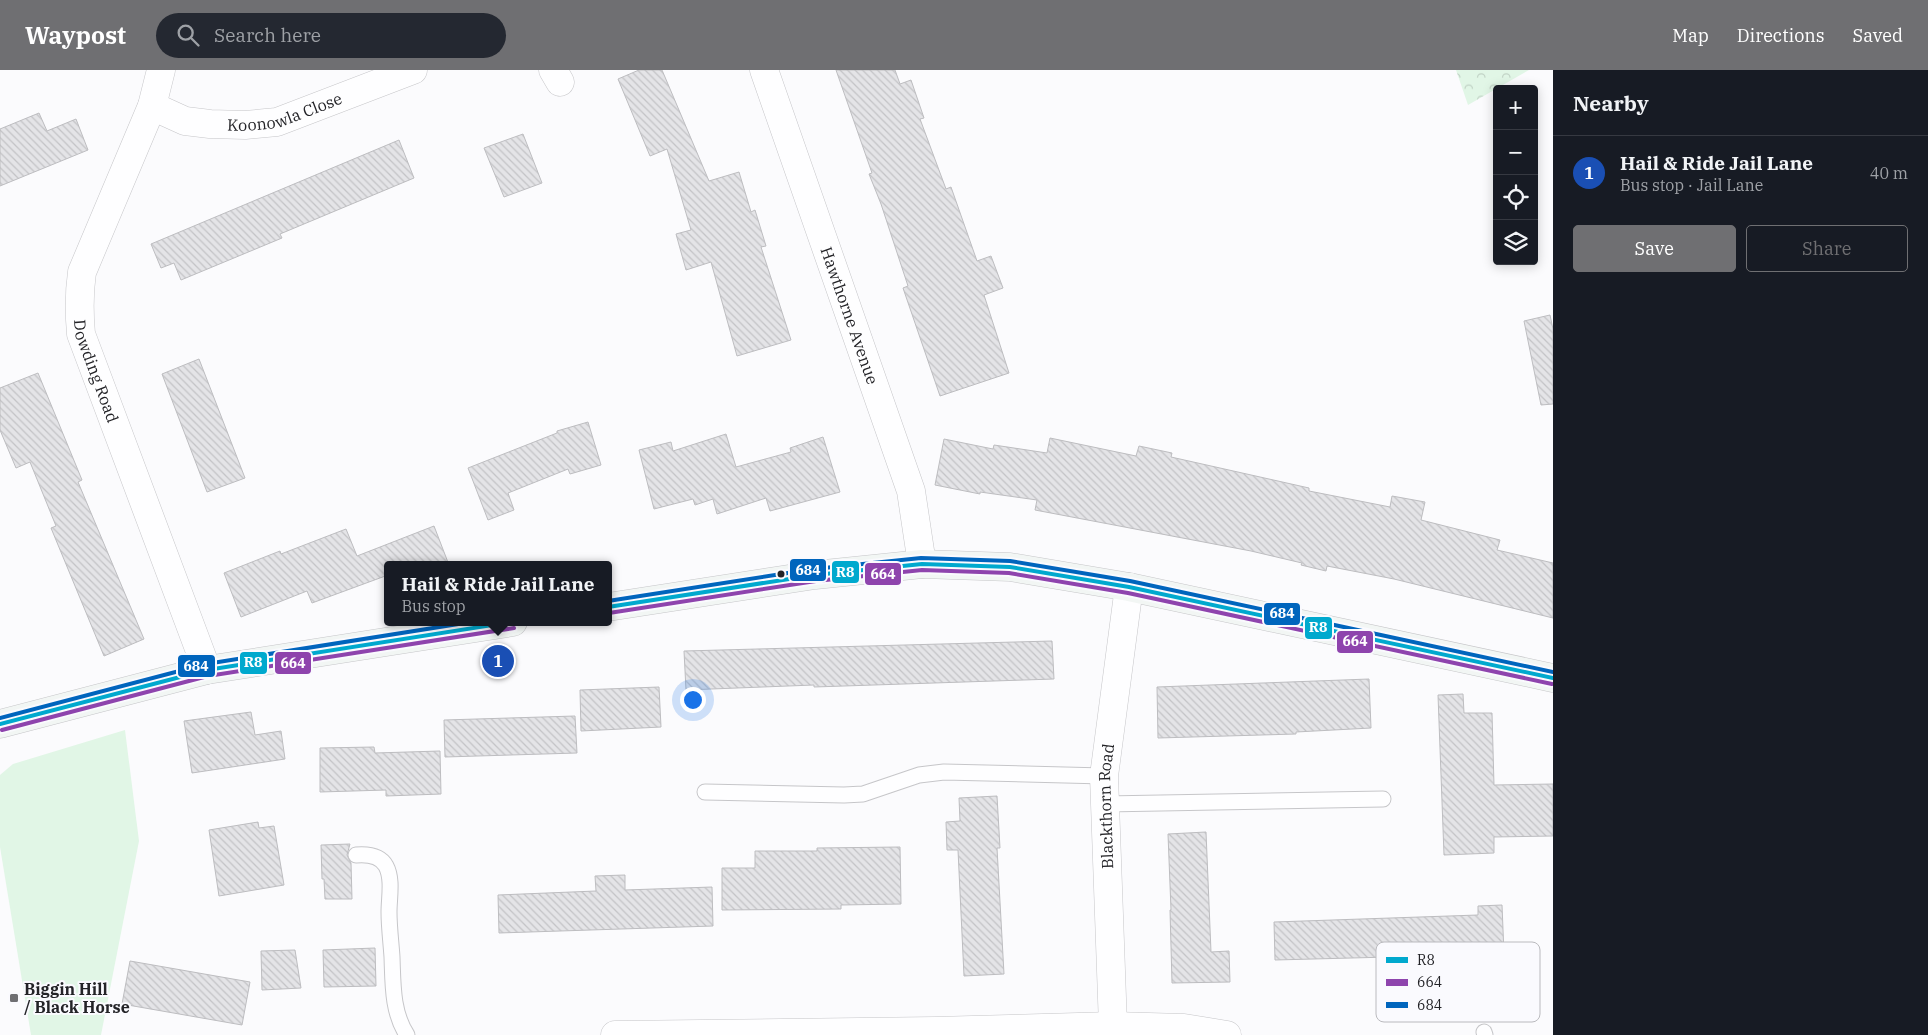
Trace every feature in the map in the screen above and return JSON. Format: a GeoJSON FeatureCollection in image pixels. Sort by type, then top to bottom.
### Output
{"type":"FeatureCollection","features":[{"type":"Feature","properties":{"kind":"street","name":"Dowding Road"},"geometry":{"type":"LineString","coordinates":[[161,70],[152,106],[82,272],[79,313],[81,334],[207,670]]}},
{"type":"Feature","properties":{"kind":"street","name":"Koonowla Close"},"geometry":{"type":"LineString","coordinates":[[152,106],[185,121],[246,125],[277,122],[413,70]]}},
{"type":"Feature","properties":{"kind":"street","name":"Hawthorne Avenue"},"geometry":{"type":"LineString","coordinates":[[764,70],[911,491],[922,564]]}},
{"type":"Feature","properties":{"kind":"street"},"geometry":{"type":"LineString","coordinates":[[612,607],[815,575],[922,564],[1010,567],[1129,587],[1553,678]]}},
{"type":"Feature","properties":{"kind":"street","name":"Blackthorn Road"},"geometry":{"type":"LineString","coordinates":[[1113,1026],[1104,776],[1129,587]]}},
{"type":"Feature","properties":{"kind":"street"},"geometry":{"type":"LineString","coordinates":[[0,724],[207,670],[488,626]]}},
{"type":"Feature","properties":{"kind":"street"},"geometry":{"type":"LineString","coordinates":[[615,1035],[935,1033],[1113,1026],[1184,1028],[1227,1035]]}},
{"type":"Feature","properties":{"kind":"lane"},"geometry":{"type":"LineString","coordinates":[[705,792],[863,794],[919,775],[944,772],[1104,776]]}},
{"type":"Feature","properties":{"kind":"lane"},"geometry":{"type":"LineString","coordinates":[[1105,804],[1383,799]]}},
{"type":"Feature","properties":{"kind":"lane"},"geometry":{"type":"LineString","coordinates":[[356,855],[368,854],[378,857],[387,867],[390,883],[389,914],[395,1006],[401,1026],[407,1035]]}},
{"type":"Feature","properties":{"kind":"green space"},"geometry":{"type":"Polygon","coordinates":[[[1456,70],[1529,70],[1503,85],[1493,85],[1493,91],[1468,105],[1456,70]]]}},
{"type":"Feature","properties":{"kind":"green space"},"geometry":{"type":"Polygon","coordinates":[[[125,730],[139,841],[101,1035],[31,1035],[0,847],[0,775],[13,764],[125,730]]]}},
{"type":"Feature","properties":{"kind":"building"},"geometry":{"type":"Polygon","coordinates":[[[639,70],[662,70],[709,181],[739,172],[751,212],[755,210],[766,246],[761,247],[791,340],[737,356],[711,262],[686,270],[676,234],[691,230],[667,149],[650,156],[618,79],[639,70]]]}},
{"type":"Feature","properties":{"kind":"building"},"geometry":{"type":"Polygon","coordinates":[[[836,70],[895,70],[900,84],[911,80],[924,118],[920,119],[946,189],[951,187],[977,261],[991,256],[1003,288],[984,295],[1009,373],[940,396],[903,288],[908,286],[869,174],[872,173],[836,70]]]}},
{"type":"Feature","properties":{"kind":"building"},"geometry":{"type":"Polygon","coordinates":[[[39,113],[47,131],[76,119],[88,150],[0,186],[0,129],[39,113]]]}},
{"type":"Feature","properties":{"kind":"building"},"geometry":{"type":"Polygon","coordinates":[[[523,134],[542,183],[504,197],[484,148],[523,134]]]}},
{"type":"Feature","properties":{"kind":"building"},"geometry":{"type":"Polygon","coordinates":[[[399,140],[414,178],[280,234],[282,238],[181,280],[174,263],[161,268],[151,244],[399,140]]]}},
{"type":"Feature","properties":{"kind":"building"},"geometry":{"type":"Polygon","coordinates":[[[1550,315],[1553,329],[1553,404],[1541,405],[1524,321],[1550,315]]]}},
{"type":"Feature","properties":{"kind":"building"},"geometry":{"type":"Polygon","coordinates":[[[199,359],[245,478],[207,492],[162,374],[199,359]]]}},
{"type":"Feature","properties":{"kind":"building"},"geometry":{"type":"Polygon","coordinates":[[[38,373],[82,480],[78,482],[144,639],[104,656],[51,528],[56,526],[30,462],[16,468],[0,430],[0,388],[38,373]]]}},
{"type":"Feature","properties":{"kind":"building"},"geometry":{"type":"Polygon","coordinates":[[[588,422],[601,465],[570,474],[568,469],[508,493],[514,510],[488,520],[468,468],[557,433],[557,431],[588,422]]]}},
{"type":"Feature","properties":{"kind":"building"},"geometry":{"type":"Polygon","coordinates":[[[726,434],[736,467],[791,452],[790,448],[823,437],[840,492],[770,511],[766,498],[717,514],[713,499],[695,505],[693,499],[654,509],[639,450],[671,442],[673,451],[726,434]]]}},
{"type":"Feature","properties":{"kind":"building"},"geometry":{"type":"Polygon","coordinates":[[[1050,438],[1136,456],[1139,446],[1172,453],[1171,457],[1309,488],[1309,491],[1390,507],[1392,496],[1425,502],[1421,520],[1500,540],[1497,550],[1553,563],[1553,618],[1394,579],[1327,566],[1326,571],[1301,565],[1302,563],[1251,551],[1035,510],[1037,500],[980,492],[980,494],[935,485],[944,439],[993,449],[994,445],[1047,453],[1050,438]]]}},
{"type":"Feature","properties":{"kind":"building"},"geometry":{"type":"Polygon","coordinates":[[[434,526],[447,561],[384,561],[384,576],[312,603],[307,591],[241,617],[224,573],[280,551],[281,554],[346,529],[357,556],[434,526]]]}},
{"type":"Feature","properties":{"kind":"building"},"geometry":{"type":"Polygon","coordinates":[[[1052,641],[1054,679],[686,690],[684,651],[1052,641]]]}},
{"type":"Feature","properties":{"kind":"building"},"geometry":{"type":"Polygon","coordinates":[[[1369,679],[1371,728],[1296,732],[1296,734],[1158,738],[1157,687],[1369,679]]]}},
{"type":"Feature","properties":{"kind":"building"},"geometry":{"type":"Polygon","coordinates":[[[659,687],[661,727],[581,731],[580,690],[659,687]]]}},
{"type":"Feature","properties":{"kind":"building"},"geometry":{"type":"Polygon","coordinates":[[[1463,694],[1464,713],[1492,713],[1494,785],[1553,784],[1553,836],[1494,837],[1494,853],[1444,855],[1438,695],[1463,694]]]}},
{"type":"Feature","properties":{"kind":"building"},"geometry":{"type":"Polygon","coordinates":[[[251,712],[255,735],[281,731],[285,759],[192,773],[184,721],[251,712]]]}},
{"type":"Feature","properties":{"kind":"building"},"geometry":{"type":"Polygon","coordinates":[[[575,716],[577,753],[445,757],[444,720],[575,716]]]}},
{"type":"Feature","properties":{"kind":"building"},"geometry":{"type":"Polygon","coordinates":[[[374,747],[375,753],[440,751],[441,794],[386,796],[386,790],[320,792],[320,748],[374,747]]]}},
{"type":"Feature","properties":{"kind":"building"},"geometry":{"type":"Polygon","coordinates":[[[997,796],[1000,848],[997,848],[1004,974],[964,976],[958,850],[947,850],[946,822],[960,821],[959,798],[997,796]]]}},
{"type":"Feature","properties":{"kind":"building"},"geometry":{"type":"Polygon","coordinates":[[[258,822],[259,828],[274,826],[284,885],[219,896],[209,830],[258,822]]]}},
{"type":"Feature","properties":{"kind":"building"},"geometry":{"type":"Polygon","coordinates":[[[1206,832],[1211,952],[1229,951],[1230,982],[1172,983],[1168,834],[1206,832]]]}},
{"type":"Feature","properties":{"kind":"building"},"geometry":{"type":"Polygon","coordinates":[[[350,844],[347,855],[351,863],[352,899],[325,899],[324,879],[322,879],[321,845],[350,844]]]}},
{"type":"Feature","properties":{"kind":"building"},"geometry":{"type":"Polygon","coordinates":[[[900,847],[901,904],[841,905],[841,909],[722,910],[722,868],[755,868],[755,851],[817,851],[817,848],[900,847]]]}},
{"type":"Feature","properties":{"kind":"building"},"geometry":{"type":"Polygon","coordinates":[[[625,875],[625,890],[712,887],[713,926],[499,933],[498,895],[596,891],[595,876],[625,875]]]}},
{"type":"Feature","properties":{"kind":"building"},"geometry":{"type":"Polygon","coordinates":[[[1502,905],[1504,942],[1376,942],[1376,957],[1275,960],[1274,922],[1478,915],[1478,906],[1502,905]]]}},
{"type":"Feature","properties":{"kind":"building"},"geometry":{"type":"Polygon","coordinates":[[[375,948],[376,986],[324,987],[323,950],[375,948]]]}},
{"type":"Feature","properties":{"kind":"building"},"geometry":{"type":"Polygon","coordinates":[[[295,950],[301,988],[262,990],[261,951],[295,950]]]}},
{"type":"Feature","properties":{"kind":"building"},"geometry":{"type":"Polygon","coordinates":[[[130,961],[250,982],[242,1025],[122,1004],[130,961]]]}},
{"type":"Feature","properties":{"kind":"transit line","name":"684"},"geometry":{"type":"LineString","coordinates":[[612,600],[814,569],[921,558],[1010,561],[1130,581],[1553,672]]}},
{"type":"Feature","properties":{"kind":"transit line","name":"R8"},"geometry":{"type":"LineString","coordinates":[[612,606],[815,575],[922,564],[1010,567],[1129,587],[1553,678]]}},
{"type":"Feature","properties":{"kind":"transit line","name":"664"},"geometry":{"type":"LineString","coordinates":[[612,613],[816,581],[922,570],[1009,573],[1128,593],[1552,684]]}},
{"type":"Feature","properties":{"kind":"transit line","name":"684"},"geometry":{"type":"LineString","coordinates":[[0,718],[206,664],[446,626]]}},
{"type":"Feature","properties":{"kind":"transit line","name":"R8"},"geometry":{"type":"LineString","coordinates":[[0,724],[207,670],[486,626]]}},
{"type":"Feature","properties":{"kind":"transit line","name":"664"},"geometry":{"type":"LineString","coordinates":[[2,730],[208,676],[514,628]]}},
{"type":"Feature","properties":{"kind":"place","name":"Hail & Ride Jail Lane"},"geometry":{"type":"Point","coordinates":[498,661]}},
{"type":"Feature","properties":{"kind":"place","name":"Biggin Hill / Black Horse"},"geometry":{"type":"Point","coordinates":[14,998]}}]}
